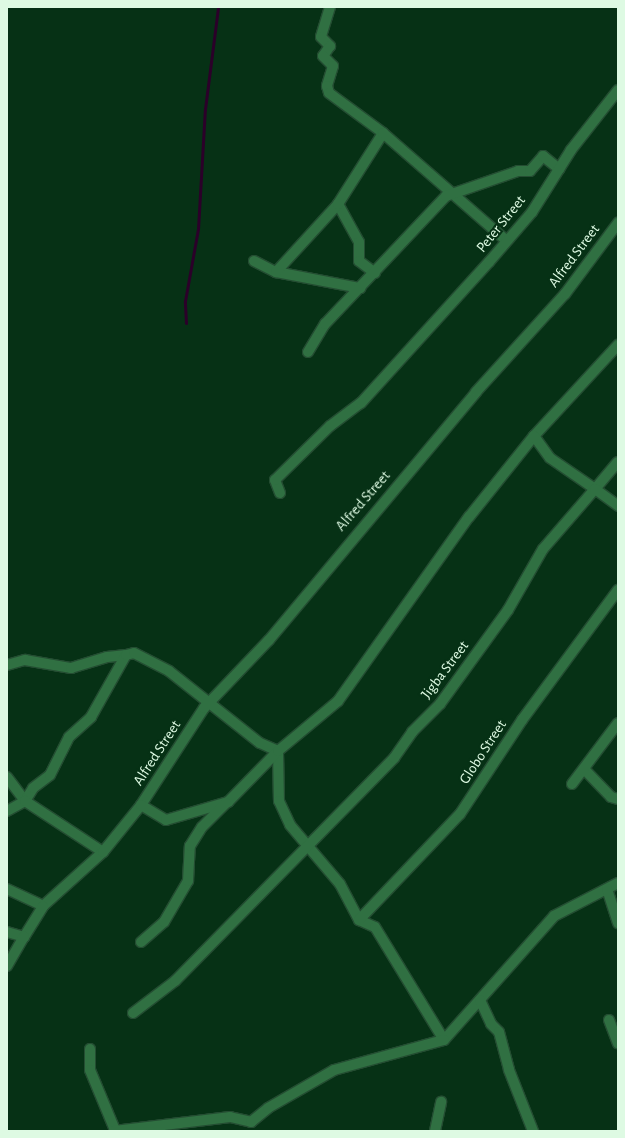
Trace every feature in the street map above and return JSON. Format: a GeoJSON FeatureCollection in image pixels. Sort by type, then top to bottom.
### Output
{"type":"FeatureCollection","features":[{"type":"Feature","properties":{"kind":"street"},"geometry":{"type":"LineString","coordinates":[[330,7],[321,37],[330,46],[323,56],[333,66],[327,86],[329,93],[383,133],[454,193],[507,241]]}},
{"type":"Feature","properties":{"kind":"street","name":"Peter Street"},"geometry":{"type":"LineString","coordinates":[[280,493],[275,480],[330,426],[361,404],[532,212],[559,169],[618,90]]}},
{"type":"Feature","properties":{"kind":"street"},"geometry":{"type":"LineString","coordinates":[[276,272],[338,204],[383,133]]}},
{"type":"Feature","properties":{"kind":"street"},"geometry":{"type":"LineString","coordinates":[[308,352],[325,324],[375,273],[446,196],[518,171],[530,171],[544,156],[559,169]]}},
{"type":"Feature","properties":{"kind":"street"},"geometry":{"type":"LineString","coordinates":[[338,204],[359,242],[359,261],[375,273]]}},
{"type":"Feature","properties":{"kind":"street","name":"Alfred Street"},"geometry":{"type":"LineString","coordinates":[[7,966],[43,906],[103,852],[141,805],[211,701],[269,640],[471,398],[565,294],[618,223]]}},
{"type":"Feature","properties":{"kind":"street"},"geometry":{"type":"LineString","coordinates":[[254,261],[276,272],[360,288]]}},
{"type":"Feature","properties":{"kind":"street"},"geometry":{"type":"LineString","coordinates":[[141,942],[164,922],[188,881],[190,846],[202,827],[278,751],[338,701],[469,517],[534,436],[618,345]]}},
{"type":"Feature","properties":{"kind":"street"},"geometry":{"type":"LineString","coordinates":[[534,436],[550,458],[618,506]]}},
{"type":"Feature","properties":{"kind":"street","name":"Jigba Street"},"geometry":{"type":"LineString","coordinates":[[133,1013],[175,981],[305,852],[440,704],[508,610],[543,549],[618,462]]}},
{"type":"Feature","properties":{"kind":"street","name":"Globo Street"},"geometry":{"type":"LineString","coordinates":[[359,920],[460,814],[522,720],[618,590]]}},
{"type":"Feature","properties":{"kind":"street"},"geometry":{"type":"LineString","coordinates":[[7,666],[25,660],[71,668],[106,656],[134,653],[152,660],[211,701],[260,743],[278,751]]}},
{"type":"Feature","properties":{"kind":"street"},"geometry":{"type":"LineString","coordinates":[[7,811],[25,801],[32,788],[50,775],[69,737],[91,717],[126,655]]}},
{"type":"Feature","properties":{"kind":"street"},"geometry":{"type":"LineString","coordinates":[[572,784],[618,723]]}},
{"type":"Feature","properties":{"kind":"street"},"geometry":{"type":"LineString","coordinates":[[278,751],[279,801],[305,852],[340,884],[359,920],[375,927],[444,1040]]}},
{"type":"Feature","properties":{"kind":"street"},"geometry":{"type":"LineString","coordinates":[[584,769],[611,797],[618,799]]}},
{"type":"Feature","properties":{"kind":"street"},"geometry":{"type":"LineString","coordinates":[[7,777],[25,801],[103,852]]}},
{"type":"Feature","properties":{"kind":"street"},"geometry":{"type":"LineString","coordinates":[[141,805],[166,820],[228,802]]}},
{"type":"Feature","properties":{"kind":"street"},"geometry":{"type":"LineString","coordinates":[[90,1049],[90,1070],[114,1131],[152,1129],[184,1122],[230,1117],[251,1122],[268,1108],[334,1070],[444,1040],[554,916],[618,883]]}},
{"type":"Feature","properties":{"kind":"street"},"geometry":{"type":"LineString","coordinates":[[7,889],[43,906]]}},
{"type":"Feature","properties":{"kind":"street"},"geometry":{"type":"LineString","coordinates":[[607,889],[618,923]]}},
{"type":"Feature","properties":{"kind":"street"},"geometry":{"type":"LineString","coordinates":[[7,932],[24,937]]}},
{"type":"Feature","properties":{"kind":"street"},"geometry":{"type":"LineString","coordinates":[[480,1000],[491,1024],[499,1032],[509,1070],[533,1131]]}},
{"type":"Feature","properties":{"kind":"street"},"geometry":{"type":"LineString","coordinates":[[609,1020],[618,1043]]}},
{"type":"Feature","properties":{"kind":"street"},"geometry":{"type":"LineString","coordinates":[[435,1131],[441,1102]]}},
{"type":"Feature","properties":{"kind":"waterway"},"geometry":{"type":"LineString","coordinates":[[186,323],[185,301],[198,229],[205,109],[218,7]]}}]}
